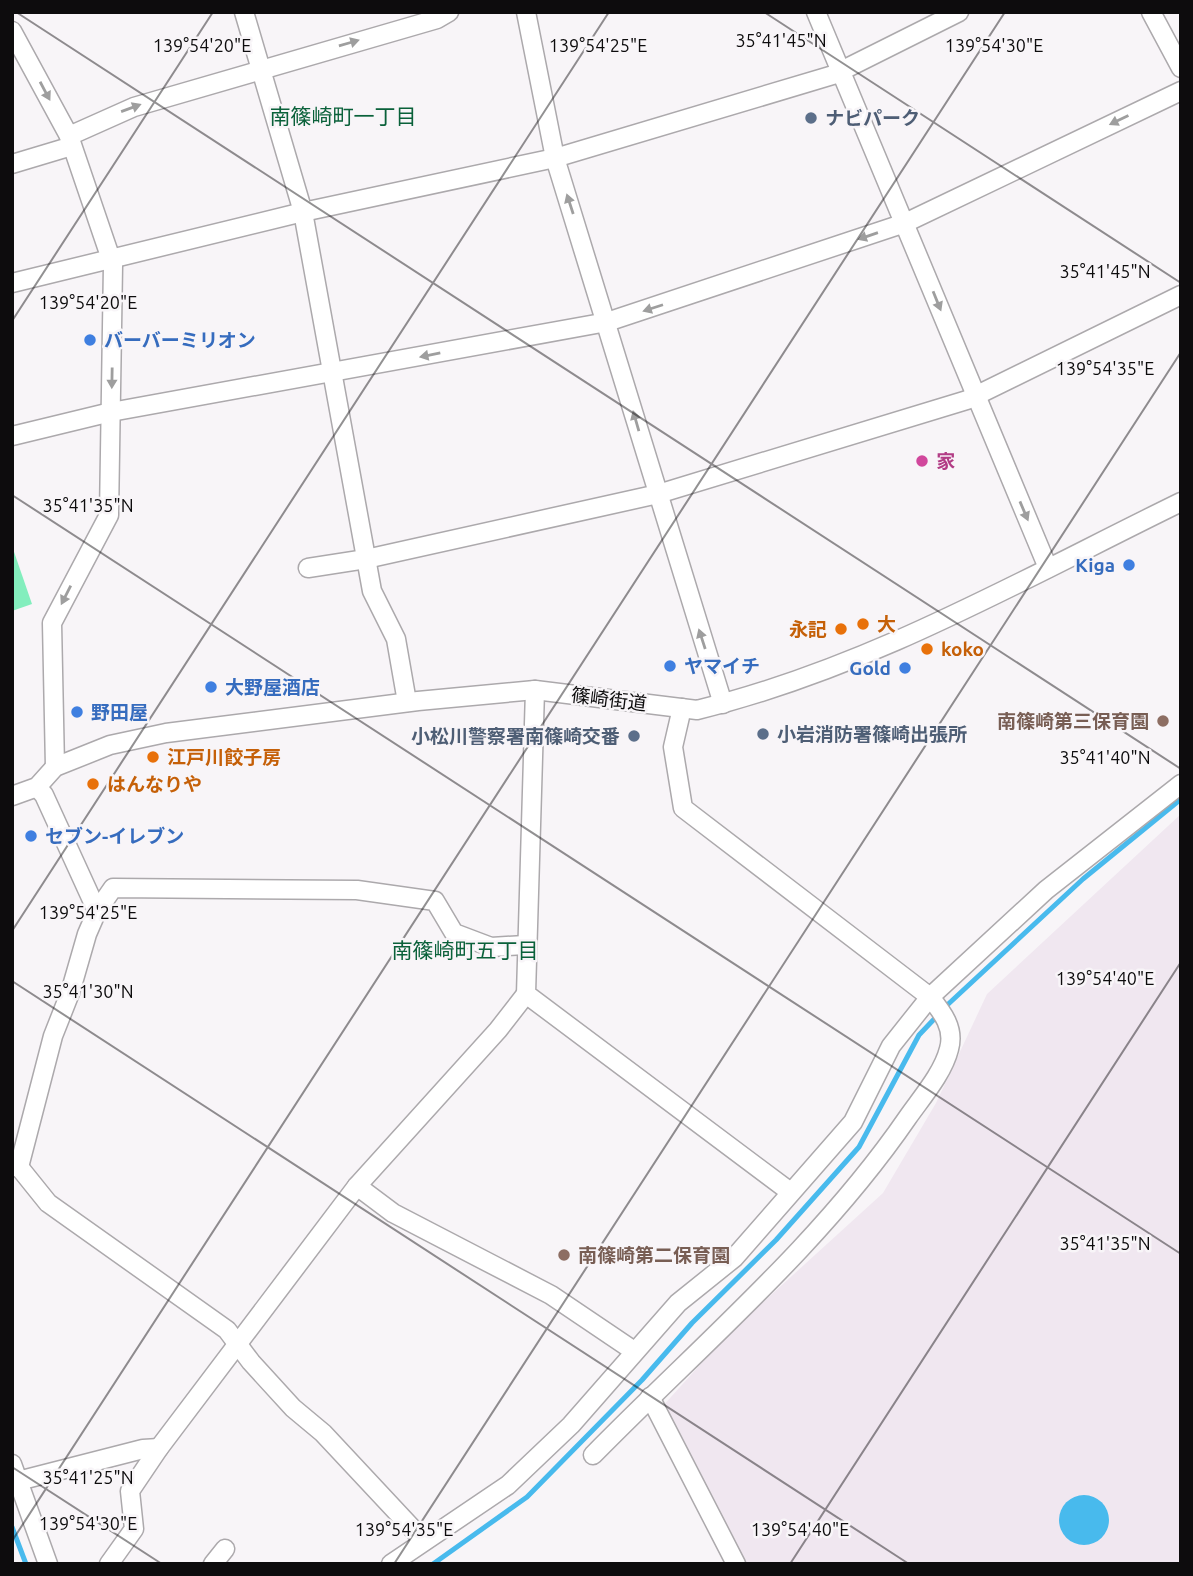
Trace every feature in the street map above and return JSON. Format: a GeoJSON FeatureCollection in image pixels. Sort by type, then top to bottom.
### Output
{"type":"FeatureCollection","features":[{"type":"Feature","properties":{"kind":"street"},"geometry":{"type":"LineString","coordinates":[[244,12],[303,212],[372,591],[396,639],[407,702]]}},
{"type":"Feature","properties":{"kind":"street"},"geometry":{"type":"LineString","coordinates":[[12,164],[71,141],[87,125],[134,107],[437,19],[449,12]]}},
{"type":"Feature","properties":{"kind":"street"},"geometry":{"type":"LineString","coordinates":[[526,12],[555,158],[723,704]]}},
{"type":"Feature","properties":{"kind":"street"},"geometry":{"type":"LineString","coordinates":[[816,12],[1048,568]]}},
{"type":"Feature","properties":{"kind":"street"},"geometry":{"type":"LineString","coordinates":[[12,282],[303,212],[555,158],[841,72],[959,12]]}},
{"type":"Feature","properties":{"kind":"street"},"geometry":{"type":"LineString","coordinates":[[1151,12],[1181,68]]}},
{"type":"Feature","properties":{"kind":"street"},"geometry":{"type":"LineString","coordinates":[[12,31],[71,141],[113,257],[109,515],[52,623],[55,767]]}},
{"type":"Feature","properties":{"kind":"street"},"geometry":{"type":"LineString","coordinates":[[12,436],[111,412],[607,322],[905,223],[1181,91]]}},
{"type":"Feature","properties":{"kind":"street"},"geometry":{"type":"LineString","coordinates":[[308,568],[366,559],[658,494],[976,397],[1181,295]]}},
{"type":"Feature","properties":{"kind":"street","name":"篠崎街道"},"geometry":{"type":"LineString","coordinates":[[37,788],[55,767],[92,750],[166,733],[407,702],[535,690],[697,710],[723,704],[874,653],[1181,502]]}},
{"type":"Feature","properties":{"kind":"street"},"geometry":{"type":"LineString","coordinates":[[109,1564],[134,1529],[130,1491],[159,1448],[357,1186],[498,1030],[526,994],[525,945],[535,690]]}},
{"type":"Feature","properties":{"kind":"street"},"geometry":{"type":"LineString","coordinates":[[593,1455],[777,1276],[849,1198],[936,1076],[950,1048],[948,1019],[930,997],[683,808],[673,747],[682,708]]}},
{"type":"Feature","properties":{"kind":"street"},"geometry":{"type":"LineString","coordinates":[[391,1564],[508,1485],[571,1425],[678,1303],[734,1258],[789,1191],[853,1122],[891,1046],[930,997],[1046,890],[1181,784]]}},
{"type":"Feature","properties":{"kind":"street"},"geometry":{"type":"LineString","coordinates":[[12,796],[37,788],[44,795],[97,911]]}},
{"type":"Feature","properties":{"kind":"street"},"geometry":{"type":"LineString","coordinates":[[424,1541],[323,1433],[293,1408],[227,1330],[48,1203],[16,1167],[53,1036],[97,911],[113,888],[357,890],[435,901],[454,933],[491,947],[525,945]]}},
{"type":"Feature","properties":{"kind":"street"},"geometry":{"type":"LineString","coordinates":[[526,994],[789,1191]]}},
{"type":"Feature","properties":{"kind":"street"},"geometry":{"type":"LineString","coordinates":[[357,1186],[393,1213],[551,1295],[634,1351]]}},
{"type":"Feature","properties":{"kind":"street"},"geometry":{"type":"LineString","coordinates":[[650,1397],[736,1564]]}},
{"type":"Feature","properties":{"kind":"street"},"geometry":{"type":"LineString","coordinates":[[18,1481],[143,1449],[159,1448]]}},
{"type":"Feature","properties":{"kind":"street"},"geometry":{"type":"LineString","coordinates":[[12,1464],[48,1564]]}},
{"type":"Feature","properties":{"kind":"street"},"geometry":{"type":"LineString","coordinates":[[213,1564],[225,1549]]}},
{"type":"Feature","properties":{"kind":"shaded area"},"geometry":{"type":"Polygon","coordinates":[[[1181,814],[1181,1564],[745,1564],[661,1408],[727,1335],[883,1193],[936,1103],[987,994],[1181,814]]]}},
{"type":"Feature","properties":{"kind":"green space"},"geometry":{"type":"Polygon","coordinates":[[[12,546],[32,604],[12,611],[12,546]]]}},
{"type":"Feature","properties":{"kind":"water"},"geometry":{"type":"Polygon","coordinates":[[[1084,1495],[1102,1502],[1109,1520],[1102,1538],[1084,1545],[1066,1538],[1059,1520],[1066,1502],[1084,1495]]]}},
{"type":"Feature","properties":{"kind":"waterway"},"geometry":{"type":"LineString","coordinates":[[944,1008],[1083,879],[1181,799]]}},
{"type":"Feature","properties":{"kind":"waterway"},"geometry":{"type":"LineString","coordinates":[[433,1564],[527,1497],[642,1380],[692,1323],[776,1240],[859,1147],[919,1035],[938,1015]]}},
{"type":"Feature","properties":{"kind":"waterway"},"geometry":{"type":"LineString","coordinates":[[12,1527],[26,1564]]}},
{"type":"Feature","properties":{"kind":"place","name":"ナビパーク"},"geometry":{"type":"Point","coordinates":[811,118]}},
{"type":"Feature","properties":{"kind":"place","name":"バーバーミリオン"},"geometry":{"type":"Point","coordinates":[90,340]}},
{"type":"Feature","properties":{"kind":"place","name":"家"},"geometry":{"type":"Point","coordinates":[922,461]}},
{"type":"Feature","properties":{"kind":"place","name":"Kiga"},"geometry":{"type":"Point","coordinates":[1129,565]}},
{"type":"Feature","properties":{"kind":"place","name":"大"},"geometry":{"type":"Point","coordinates":[863,624]}},
{"type":"Feature","properties":{"kind":"place","name":"永記"},"geometry":{"type":"Point","coordinates":[841,629]}},
{"type":"Feature","properties":{"kind":"place","name":"koko"},"geometry":{"type":"Point","coordinates":[927,649]}},
{"type":"Feature","properties":{"kind":"place","name":"ヤマイチ"},"geometry":{"type":"Point","coordinates":[670,666]}},
{"type":"Feature","properties":{"kind":"place","name":"Gold"},"geometry":{"type":"Point","coordinates":[905,668]}},
{"type":"Feature","properties":{"kind":"place","name":"大野屋酒店"},"geometry":{"type":"Point","coordinates":[211,687]}},
{"type":"Feature","properties":{"kind":"place","name":"野田屋"},"geometry":{"type":"Point","coordinates":[77,712]}},
{"type":"Feature","properties":{"kind":"place","name":"南篠崎第三保育園"},"geometry":{"type":"Point","coordinates":[1163,721]}},
{"type":"Feature","properties":{"kind":"place","name":"小岩消防署篠崎出張所"},"geometry":{"type":"Point","coordinates":[763,734]}},
{"type":"Feature","properties":{"kind":"place","name":"小松川警察署南篠崎交番"},"geometry":{"type":"Point","coordinates":[634,736]}},
{"type":"Feature","properties":{"kind":"place","name":"江戸川餃子房"},"geometry":{"type":"Point","coordinates":[153,757]}},
{"type":"Feature","properties":{"kind":"place","name":"はんなりや"},"geometry":{"type":"Point","coordinates":[93,784]}},
{"type":"Feature","properties":{"kind":"place","name":"セブン-イレブン"},"geometry":{"type":"Point","coordinates":[31,836]}},
{"type":"Feature","properties":{"kind":"place","name":"南篠崎第二保育園"},"geometry":{"type":"Point","coordinates":[564,1255]}},
{"type":"Feature","properties":{"kind":"district","name":"南篠崎町一丁目"},"geometry":{"type":"Point","coordinates":[343,117]}},
{"type":"Feature","properties":{"kind":"district","name":"南篠崎町五丁目"},"geometry":{"type":"Point","coordinates":[465,951]}}]}
